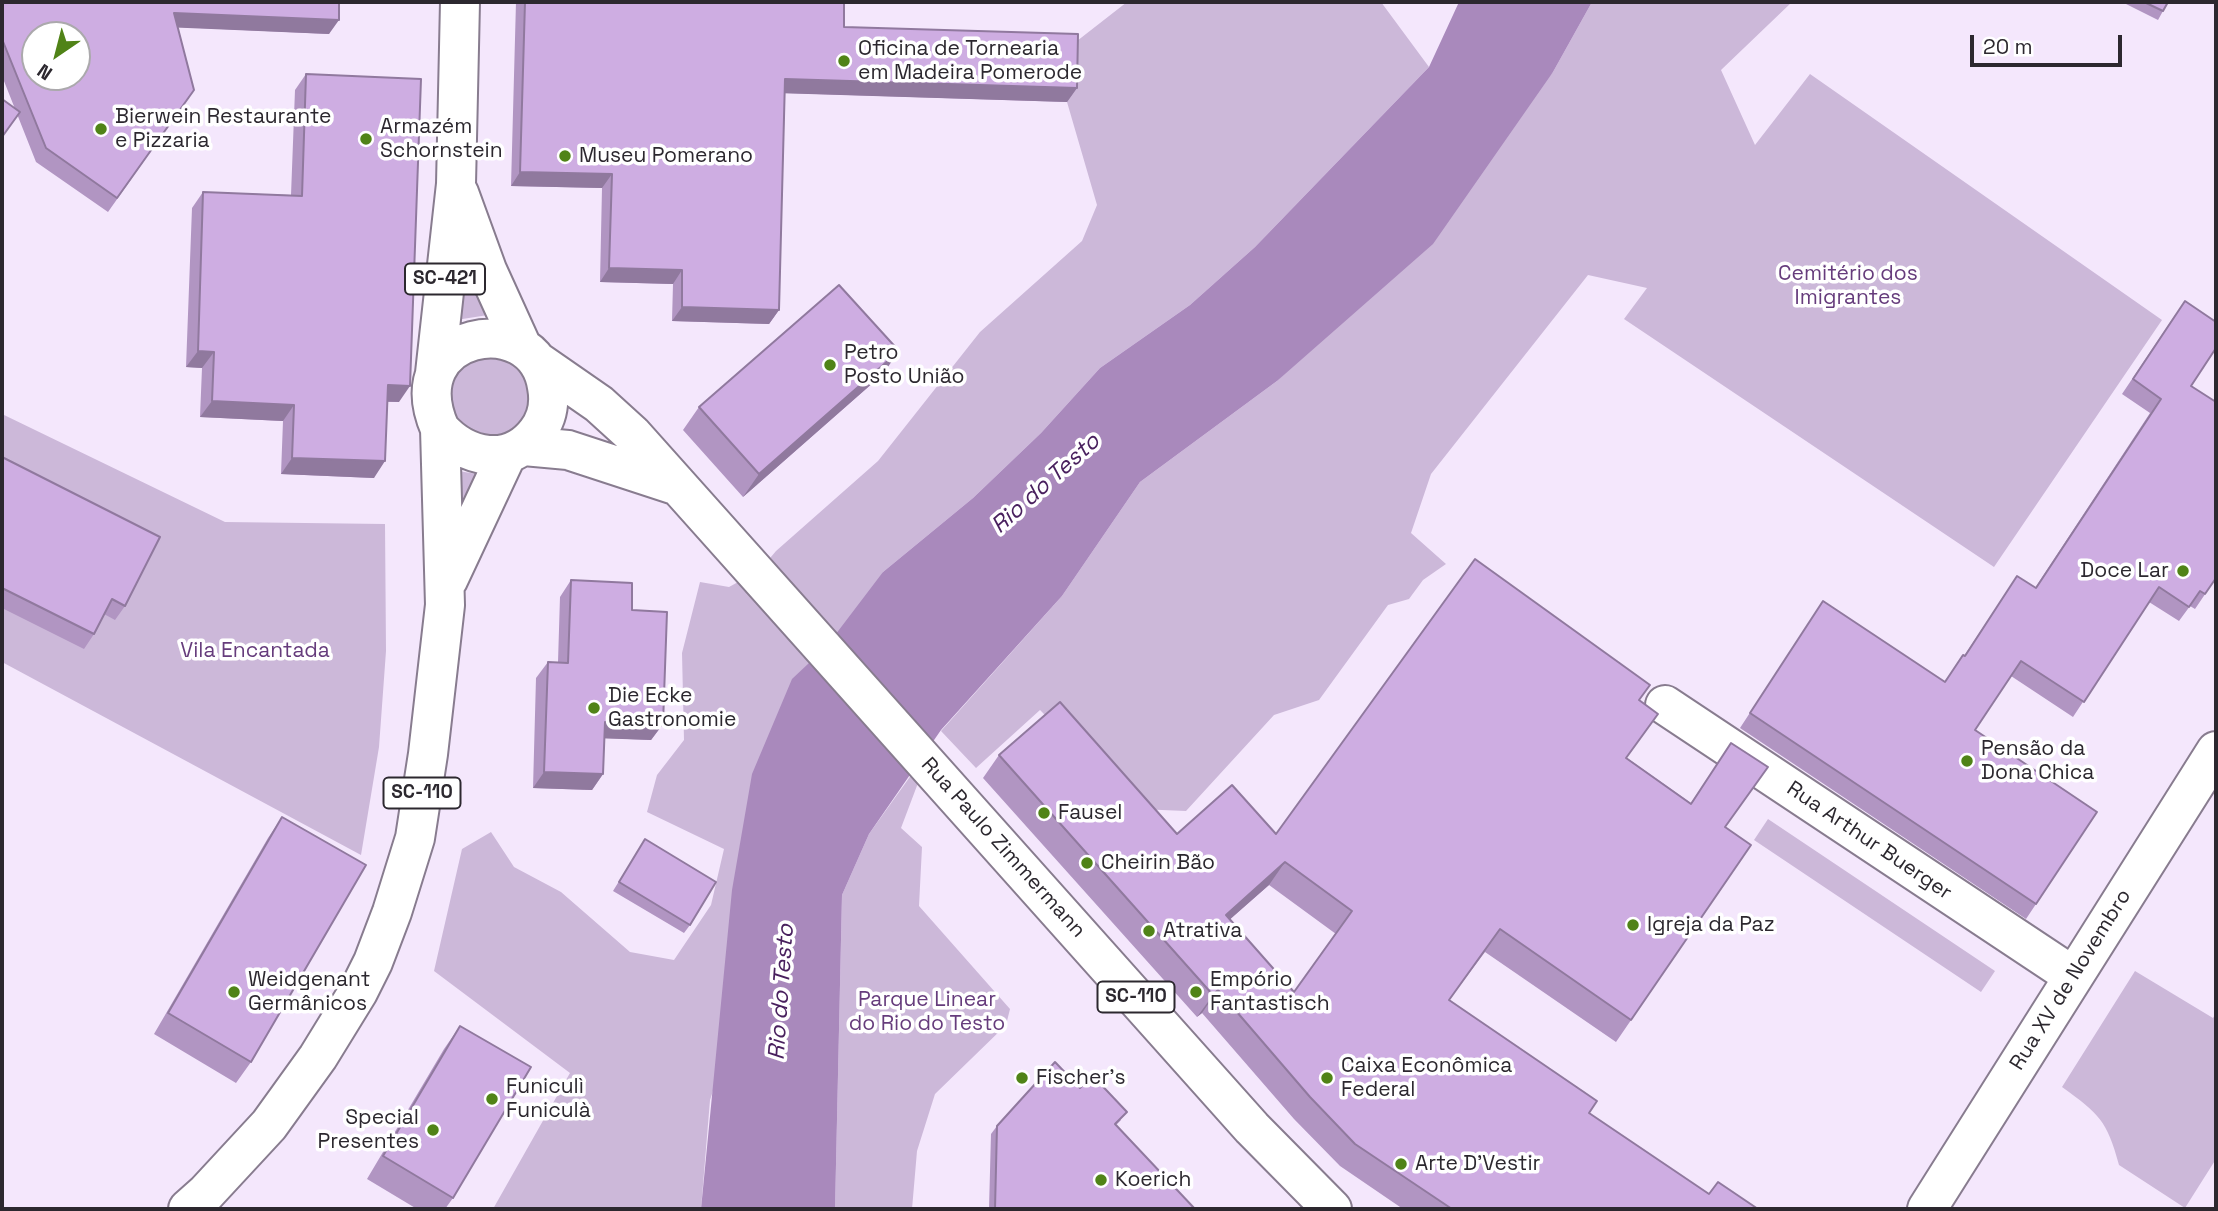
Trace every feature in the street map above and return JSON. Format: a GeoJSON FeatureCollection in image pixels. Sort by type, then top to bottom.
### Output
{"type":"FeatureCollection","features":[{"type":"Feature","properties":{"kind":"main road","name":"SC-421"},"geometry":{"type":"LineString","coordinates":[[435,373],[456,184],[460,2]]}},
{"type":"Feature","properties":{"kind":"main road","name":"SC-421"},"geometry":{"type":"LineString","coordinates":[[456,184],[487,270],[530,354]]}},
{"type":"Feature","properties":{"kind":"main road"},"geometry":{"type":"LineString","coordinates":[[516,450],[537,432],[546,416],[549,397],[546,379],[530,354],[507,340],[472,340],[457,347],[444,359],[435,373],[430,392],[432,411],[440,429],[453,443],[470,452],[488,456],[516,450],[568,450],[677,485]]}},
{"type":"Feature","properties":{"kind":"main road","name":"Rua Paulo Zimmermann"},"geometry":{"type":"LineString","coordinates":[[530,354],[599,404],[632,435],[1252,1128],[1332,1209]]}},
{"type":"Feature","properties":{"kind":"main road","name":"SC-110"},"geometry":{"type":"LineString","coordinates":[[188,1209],[269,1125],[337,1028],[373,962],[393,912],[415,838],[428,754],[446,585],[440,429]]}},
{"type":"Feature","properties":{"kind":"main road","name":"SC-110"},"geometry":{"type":"LineString","coordinates":[[446,585],[516,450]]}},
{"type":"Feature","properties":{"kind":"main road","name":"Rua Arthur Buerger"},"geometry":{"type":"LineString","coordinates":[[1665,705],[2073,976]]}},
{"type":"Feature","properties":{"kind":"main road","name":"Rua XV de Novembro"},"geometry":{"type":"LineString","coordinates":[[1927,1209],[2073,976],[2210,775]]}},
{"type":"Feature","properties":{"kind":"green space"},"geometry":{"type":"Polygon","coordinates":[[[1127,2],[1381,2],[1429,67],[1255,247],[1190,305],[1100,368],[1041,433],[973,498],[883,572],[710,1100],[701,1209],[493,1209],[570,1073],[434,971],[462,849],[491,832],[514,867],[561,892],[630,952],[674,960],[711,905],[724,849],[647,812],[657,775],[684,740],[682,653],[700,582],[729,587],[760,570],[776,551],[878,461],[980,332],[1082,241],[1097,205],[1067,102],[1068,48],[1127,2]]]}},
{"type":"Feature","properties":{"kind":"green space","name":"Cemitério dos Imigrantes"},"geometry":{"type":"Polygon","coordinates":[[[1592,2],[1792,2],[1721,70],[1755,145],[1810,74],[2162,320],[1994,567],[1624,319],[1647,288],[1588,275],[1431,474],[1411,533],[1446,564],[1423,580],[1409,599],[1388,605],[1319,700],[1274,715],[1186,811],[1138,809],[1040,710],[976,768],[941,731],[1062,596],[1140,482],[1277,381],[1553,72],[1592,2]]]}},
{"type":"Feature","properties":{"kind":"green space"},"geometry":{"type":"Polygon","coordinates":[[[464,245],[488,315],[456,320],[464,245]]]}},
{"type":"Feature","properties":{"kind":"green space"},"geometry":{"type":"Polygon","coordinates":[[[490,357],[505,360],[518,369],[527,382],[530,397],[527,412],[518,425],[505,434],[490,437],[475,434],[462,425],[453,412],[450,397],[453,382],[462,369],[475,360],[490,357]]]}},
{"type":"Feature","properties":{"kind":"green space","name":"Vila Encantada"},"geometry":{"type":"Polygon","coordinates":[[[2,414],[225,522],[385,524],[386,651],[379,747],[361,855],[2,662],[2,414]]]}},
{"type":"Feature","properties":{"kind":"green space"},"geometry":{"type":"Polygon","coordinates":[[[452,470],[483,475],[453,544],[452,470]]]}},
{"type":"Feature","properties":{"kind":"green space","name":"Parque Linear do Rio do Testo"},"geometry":{"type":"Polygon","coordinates":[[[932,746],[901,828],[922,847],[919,906],[1010,1009],[1006,1025],[935,1094],[917,1151],[912,1209],[835,1209],[842,895],[869,834],[932,746]]]}},
{"type":"Feature","properties":{"kind":"green space"},"geometry":{"type":"Polygon","coordinates":[[[1768,819],[1995,971],[1981,992],[1754,840],[1768,819]]]}},
{"type":"Feature","properties":{"kind":"green space"},"geometry":{"type":"Polygon","coordinates":[[[2135,971],[2213,1018],[2216,1013],[2216,1159],[2185,1208],[2119,1165],[2100,1119],[2062,1087],[2135,971]]]}},
{"type":"Feature","properties":{"kind":"water","name":"Rio do Testo"},"geometry":{"type":"Polygon","coordinates":[[[1459,2],[1592,2],[1553,72],[1433,244],[1277,381],[1140,482],[1062,596],[941,730],[869,834],[842,895],[835,1209],[701,1209],[732,890],[752,774],[792,679],[826,647],[883,572],[973,498],[1041,433],[1100,368],[1190,305],[1255,247],[1429,67],[1459,2]]]}},
{"type":"Feature","properties":{"kind":"building"},"geometry":{"type":"Polygon","coordinates":[[[4,2],[339,2],[339,20],[174,13],[194,90],[117,198],[46,148],[23,91],[91,91],[91,21],[21,21],[21,86],[2,39],[4,2]]]}},
{"type":"Feature","properties":{"kind":"building"},"geometry":{"type":"Polygon","coordinates":[[[525,2],[844,2],[844,27],[1078,34],[1077,88],[785,79],[779,310],[682,307],[682,270],[609,268],[612,174],[520,172],[525,2]]]}},
{"type":"Feature","properties":{"kind":"building"},"geometry":{"type":"Polygon","coordinates":[[[2144,2],[2168,2],[2163,11],[2144,2]]]}},
{"type":"Feature","properties":{"kind":"building"},"geometry":{"type":"Polygon","coordinates":[[[306,74],[421,79],[410,386],[388,385],[385,461],[292,458],[294,405],[212,401],[214,352],[198,351],[203,192],[302,196],[306,74]]]}},
{"type":"Feature","properties":{"kind":"building"},"geometry":{"type":"Polygon","coordinates":[[[2,99],[20,112],[2,137],[2,99]]]}},
{"type":"Feature","properties":{"kind":"building"},"geometry":{"type":"Polygon","coordinates":[[[839,285],[899,351],[759,474],[699,407],[839,285]]]}},
{"type":"Feature","properties":{"kind":"building"},"geometry":{"type":"Polygon","coordinates":[[[2185,301],[2216,322],[2216,348],[2191,386],[2216,402],[2216,578],[2205,594],[2200,591],[2189,607],[2159,587],[2084,702],[2021,661],[1975,730],[2097,812],[2036,904],[1750,713],[1823,601],[1945,682],[2017,576],[2036,588],[2161,399],[2133,379],[2185,301]]]}},
{"type":"Feature","properties":{"kind":"building"},"geometry":{"type":"Polygon","coordinates":[[[2,457],[160,537],[125,606],[112,599],[94,634],[2,588],[2,457]]]}},
{"type":"Feature","properties":{"kind":"building"},"geometry":{"type":"Polygon","coordinates":[[[1475,559],[1650,685],[1639,700],[1658,714],[1626,758],[1691,804],[1731,743],[1768,767],[1725,827],[1751,845],[1631,1020],[1500,929],[1449,1000],[1597,1101],[1589,1113],[1709,1194],[1718,1182],[1758,1209],[1452,1209],[1355,1144],[1310,1097],[1218,990],[1213,995],[999,755],[1060,702],[1177,834],[1232,785],[1276,834],[1475,559]],[[1285,862],[1226,915],[1294,992],[1352,911],[1285,862]]]}},
{"type":"Feature","properties":{"kind":"building","name":"Die Ecke Gastronomie"},"geometry":{"type":"Polygon","coordinates":[[[571,580],[632,583],[632,610],[667,612],[663,724],[605,722],[603,774],[544,772],[548,662],[568,663],[571,580]]]}},
{"type":"Feature","properties":{"kind":"building"},"geometry":{"type":"Polygon","coordinates":[[[282,817],[366,865],[251,1062],[168,1013],[282,817]]]}},
{"type":"Feature","properties":{"kind":"building"},"geometry":{"type":"Polygon","coordinates":[[[645,839],[716,882],[690,925],[619,882],[645,839]]]}},
{"type":"Feature","properties":{"kind":"building"},"geometry":{"type":"Polygon","coordinates":[[[460,1026],[531,1067],[453,1198],[383,1156],[460,1026]]]}},
{"type":"Feature","properties":{"kind":"building"},"geometry":{"type":"Polygon","coordinates":[[[1055,1062],[1080,1088],[1092,1075],[1127,1112],[1115,1124],[1195,1209],[995,1209],[997,1126],[1055,1062]]]}},
{"type":"Feature","properties":{"kind":"place","name":"Oficina de Tornearia em Madeira Pomerode"},"geometry":{"type":"Point","coordinates":[844,61]}},
{"type":"Feature","properties":{"kind":"place","name":"Bierwein Restaurante e Pizzaria"},"geometry":{"type":"Point","coordinates":[101,129]}},
{"type":"Feature","properties":{"kind":"place","name":"Armazém Schornstein"},"geometry":{"type":"Point","coordinates":[366,139]}},
{"type":"Feature","properties":{"kind":"place","name":"Museu Pomerano"},"geometry":{"type":"Point","coordinates":[565,156]}},
{"type":"Feature","properties":{"kind":"place","name":"Petro Posto União"},"geometry":{"type":"Point","coordinates":[830,365]}},
{"type":"Feature","properties":{"kind":"place","name":"Doce Lar"},"geometry":{"type":"Point","coordinates":[2183,571]}},
{"type":"Feature","properties":{"kind":"place","name":"Die Ecke Gastronomie"},"geometry":{"type":"Point","coordinates":[594,708]}},
{"type":"Feature","properties":{"kind":"place","name":"Pensão da Dona Chica"},"geometry":{"type":"Point","coordinates":[1967,761]}},
{"type":"Feature","properties":{"kind":"place","name":"Fausel"},"geometry":{"type":"Point","coordinates":[1044,813]}},
{"type":"Feature","properties":{"kind":"place","name":"Cheirin Bão"},"geometry":{"type":"Point","coordinates":[1087,863]}},
{"type":"Feature","properties":{"kind":"place","name":"Igreja da Paz"},"geometry":{"type":"Point","coordinates":[1633,925]}},
{"type":"Feature","properties":{"kind":"place","name":"Atrativa"},"geometry":{"type":"Point","coordinates":[1149,931]}},
{"type":"Feature","properties":{"kind":"place","name":"Weidgenant Germânicos"},"geometry":{"type":"Point","coordinates":[234,992]}},
{"type":"Feature","properties":{"kind":"place","name":"Empório Fantastisch"},"geometry":{"type":"Point","coordinates":[1196,992]}},
{"type":"Feature","properties":{"kind":"place","name":"Fischer's"},"geometry":{"type":"Point","coordinates":[1022,1078]}},
{"type":"Feature","properties":{"kind":"place","name":"Caixa Econômica Federal"},"geometry":{"type":"Point","coordinates":[1327,1078]}},
{"type":"Feature","properties":{"kind":"place","name":"Funiculì Funiculà"},"geometry":{"type":"Point","coordinates":[492,1099]}},
{"type":"Feature","properties":{"kind":"place","name":"Special Presentes"},"geometry":{"type":"Point","coordinates":[433,1130]}},
{"type":"Feature","properties":{"kind":"place","name":"Arte D'Vestir"},"geometry":{"type":"Point","coordinates":[1401,1164]}},
{"type":"Feature","properties":{"kind":"place","name":"Koerich"},"geometry":{"type":"Point","coordinates":[1101,1180]}}]}
